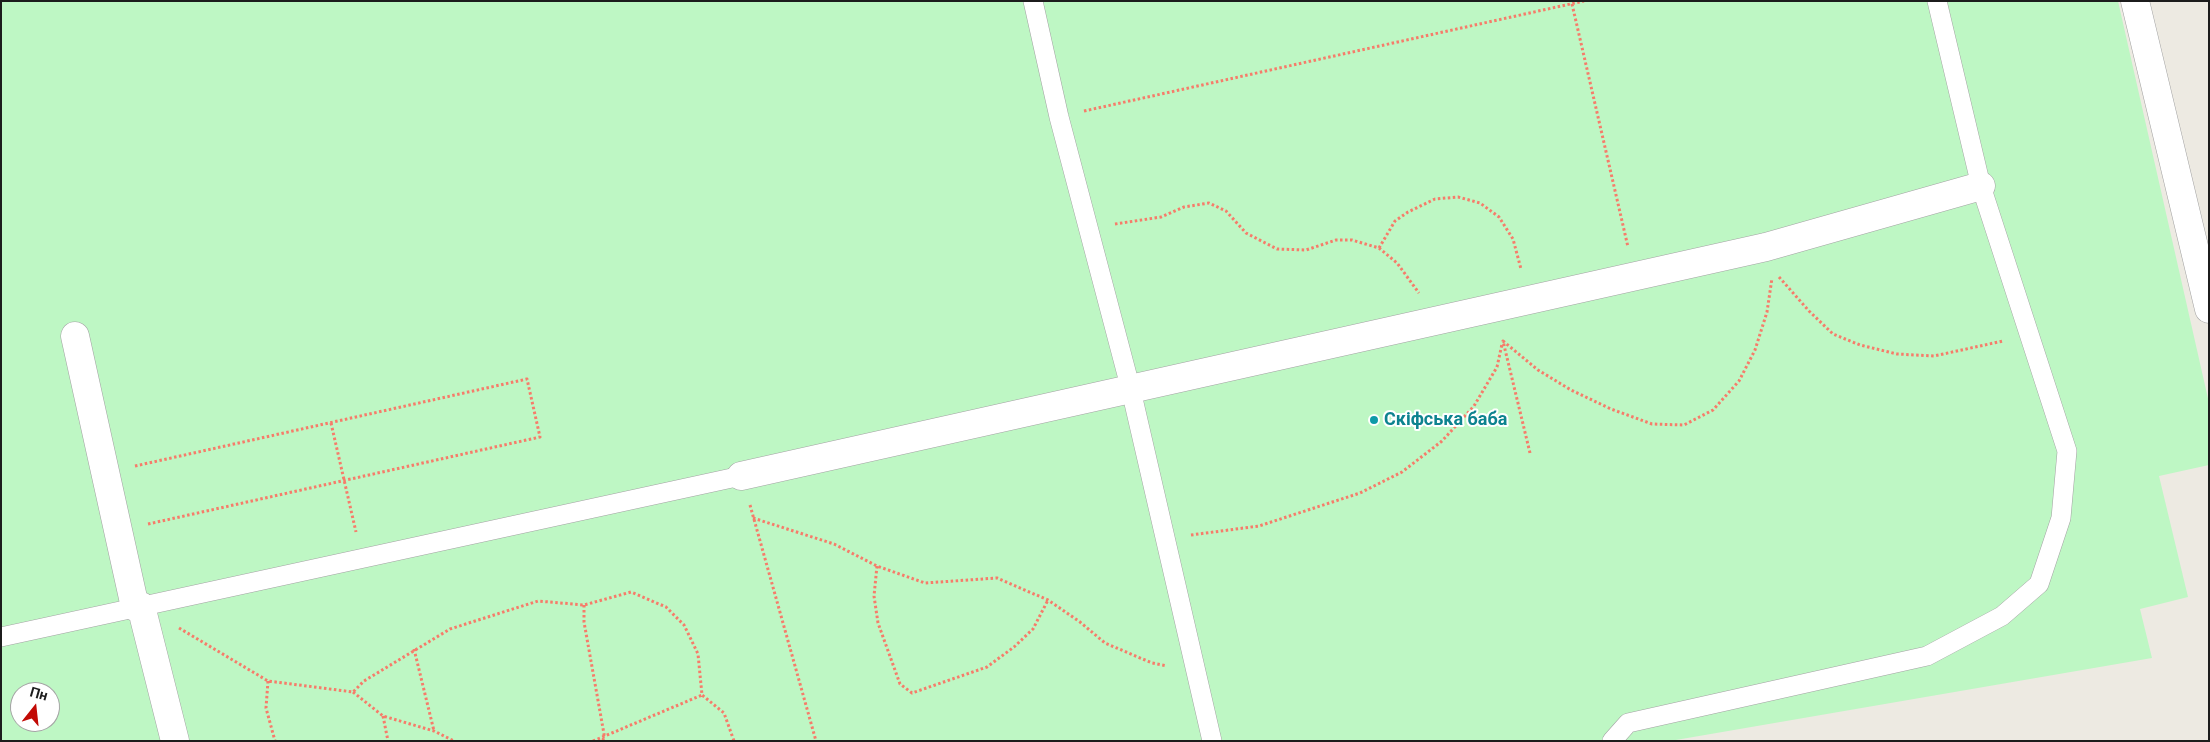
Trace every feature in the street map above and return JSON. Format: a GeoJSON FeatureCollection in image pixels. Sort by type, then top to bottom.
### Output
{"type":"FeatureCollection","features":[{"type":"Feature","properties":{"kind":"street"},"geometry":{"type":"LineString","coordinates":[[2135,1],[2209,309]]}},
{"type":"Feature","properties":{"kind":"street"},"geometry":{"type":"LineString","coordinates":[[741,476],[1635,277],[1768,256],[1982,186]]}},
{"type":"Feature","properties":{"kind":"street"},"geometry":{"type":"LineString","coordinates":[[75,336],[118,531],[175,741]]}},
{"type":"Feature","properties":{"kind":"lane"},"geometry":{"type":"LineString","coordinates":[[1033,1],[1059,117],[1131,390],[1212,741]]}},
{"type":"Feature","properties":{"kind":"lane"},"geometry":{"type":"LineString","coordinates":[[1612,741],[1628,723],[1927,656],[2002,616],[2039,584],[2061,518],[2067,450],[1982,186],[1937,1]]}},
{"type":"Feature","properties":{"kind":"lane"},"geometry":{"type":"LineString","coordinates":[[1,638],[741,476]]}},
{"type":"Feature","properties":{"kind":"path"},"geometry":{"type":"LineString","coordinates":[[1059,117],[1584,1]]}},
{"type":"Feature","properties":{"kind":"path"},"geometry":{"type":"LineString","coordinates":[[1572,4],[1635,277]]}},
{"type":"Feature","properties":{"kind":"path"},"geometry":{"type":"LineString","coordinates":[[1380,248],[1395,221],[1422,203],[1448,197],[1469,199],[1499,217],[1513,239],[1528,300]]}},
{"type":"Feature","properties":{"kind":"path"},"geometry":{"type":"LineString","coordinates":[[1087,227],[1134,223],[1161,216],[1184,207],[1209,203],[1226,211],[1246,233],[1277,249],[1306,250],[1336,240],[1352,240],[1380,248],[1397,263],[1419,292],[1424,323]]}},
{"type":"Feature","properties":{"kind":"path"},"geometry":{"type":"LineString","coordinates":[[1768,256],[1809,311],[1833,334],[1860,344],[1898,354],[1934,356],[2029,334]]}},
{"type":"Feature","properties":{"kind":"path"},"geometry":{"type":"LineString","coordinates":[[1503,341],[1538,370],[1571,390],[1611,409],[1652,424],[1684,425],[1713,410],[1739,381],[1756,350],[1767,312],[1768,256]]}},
{"type":"Feature","properties":{"kind":"path"},"geometry":{"type":"LineString","coordinates":[[1494,308],[1530,453]]}},
{"type":"Feature","properties":{"kind":"path"},"geometry":{"type":"LineString","coordinates":[[1166,538],[1259,526],[1360,493],[1402,472],[1442,441],[1474,406],[1496,367],[1503,341]]}},
{"type":"Feature","properties":{"kind":"path"},"geometry":{"type":"LineString","coordinates":[[105,473],[527,378],[540,437],[118,531]]}},
{"type":"Feature","properties":{"kind":"path"},"geometry":{"type":"LineString","coordinates":[[331,423],[362,558]]}},
{"type":"Feature","properties":{"kind":"path"},"geometry":{"type":"LineString","coordinates":[[741,476],[816,741]]}},
{"type":"Feature","properties":{"kind":"path"},"geometry":{"type":"LineString","coordinates":[[753,518],[834,544],[877,566],[926,583],[996,578],[1048,600],[1080,622],[1105,643],[1152,663],[1197,673]]}},
{"type":"Feature","properties":{"kind":"path"},"geometry":{"type":"LineString","coordinates":[[877,566],[874,596],[878,623],[900,684],[912,693],[988,668],[1033,629],[1048,600]]}},
{"type":"Feature","properties":{"kind":"path"},"geometry":{"type":"LineString","coordinates":[[353,692],[364,681],[388,669],[414,649],[450,629],[538,601],[584,605],[631,592],[666,607],[684,625],[698,654],[702,695],[724,713],[734,741]]}},
{"type":"Feature","properties":{"kind":"path"},"geometry":{"type":"LineString","coordinates":[[584,605],[584,622],[604,734],[603,741]]}},
{"type":"Feature","properties":{"kind":"path"},"geometry":{"type":"LineString","coordinates":[[138,607],[268,681],[353,692],[383,716],[434,731],[454,741]]}},
{"type":"Feature","properties":{"kind":"path"},"geometry":{"type":"LineString","coordinates":[[414,649],[434,731]]}},
{"type":"Feature","properties":{"kind":"path"},"geometry":{"type":"LineString","coordinates":[[268,681],[266,708],[275,741]]}},
{"type":"Feature","properties":{"kind":"path"},"geometry":{"type":"LineString","coordinates":[[593,741],[604,734],[702,695]]}},
{"type":"Feature","properties":{"kind":"path"},"geometry":{"type":"LineString","coordinates":[[383,716],[388,741]]}},
{"type":"Feature","properties":{"kind":"green space"},"geometry":{"type":"Polygon","coordinates":[[[1,1],[2118,1],[2209,403],[2209,465],[2159,476],[2188,597],[2140,609],[2152,658],[1670,741],[1,741],[1,1]]]}},
{"type":"Feature","properties":{"kind":"place","name":"Скіфська баба"},"geometry":{"type":"Point","coordinates":[1374,420]}}]}
